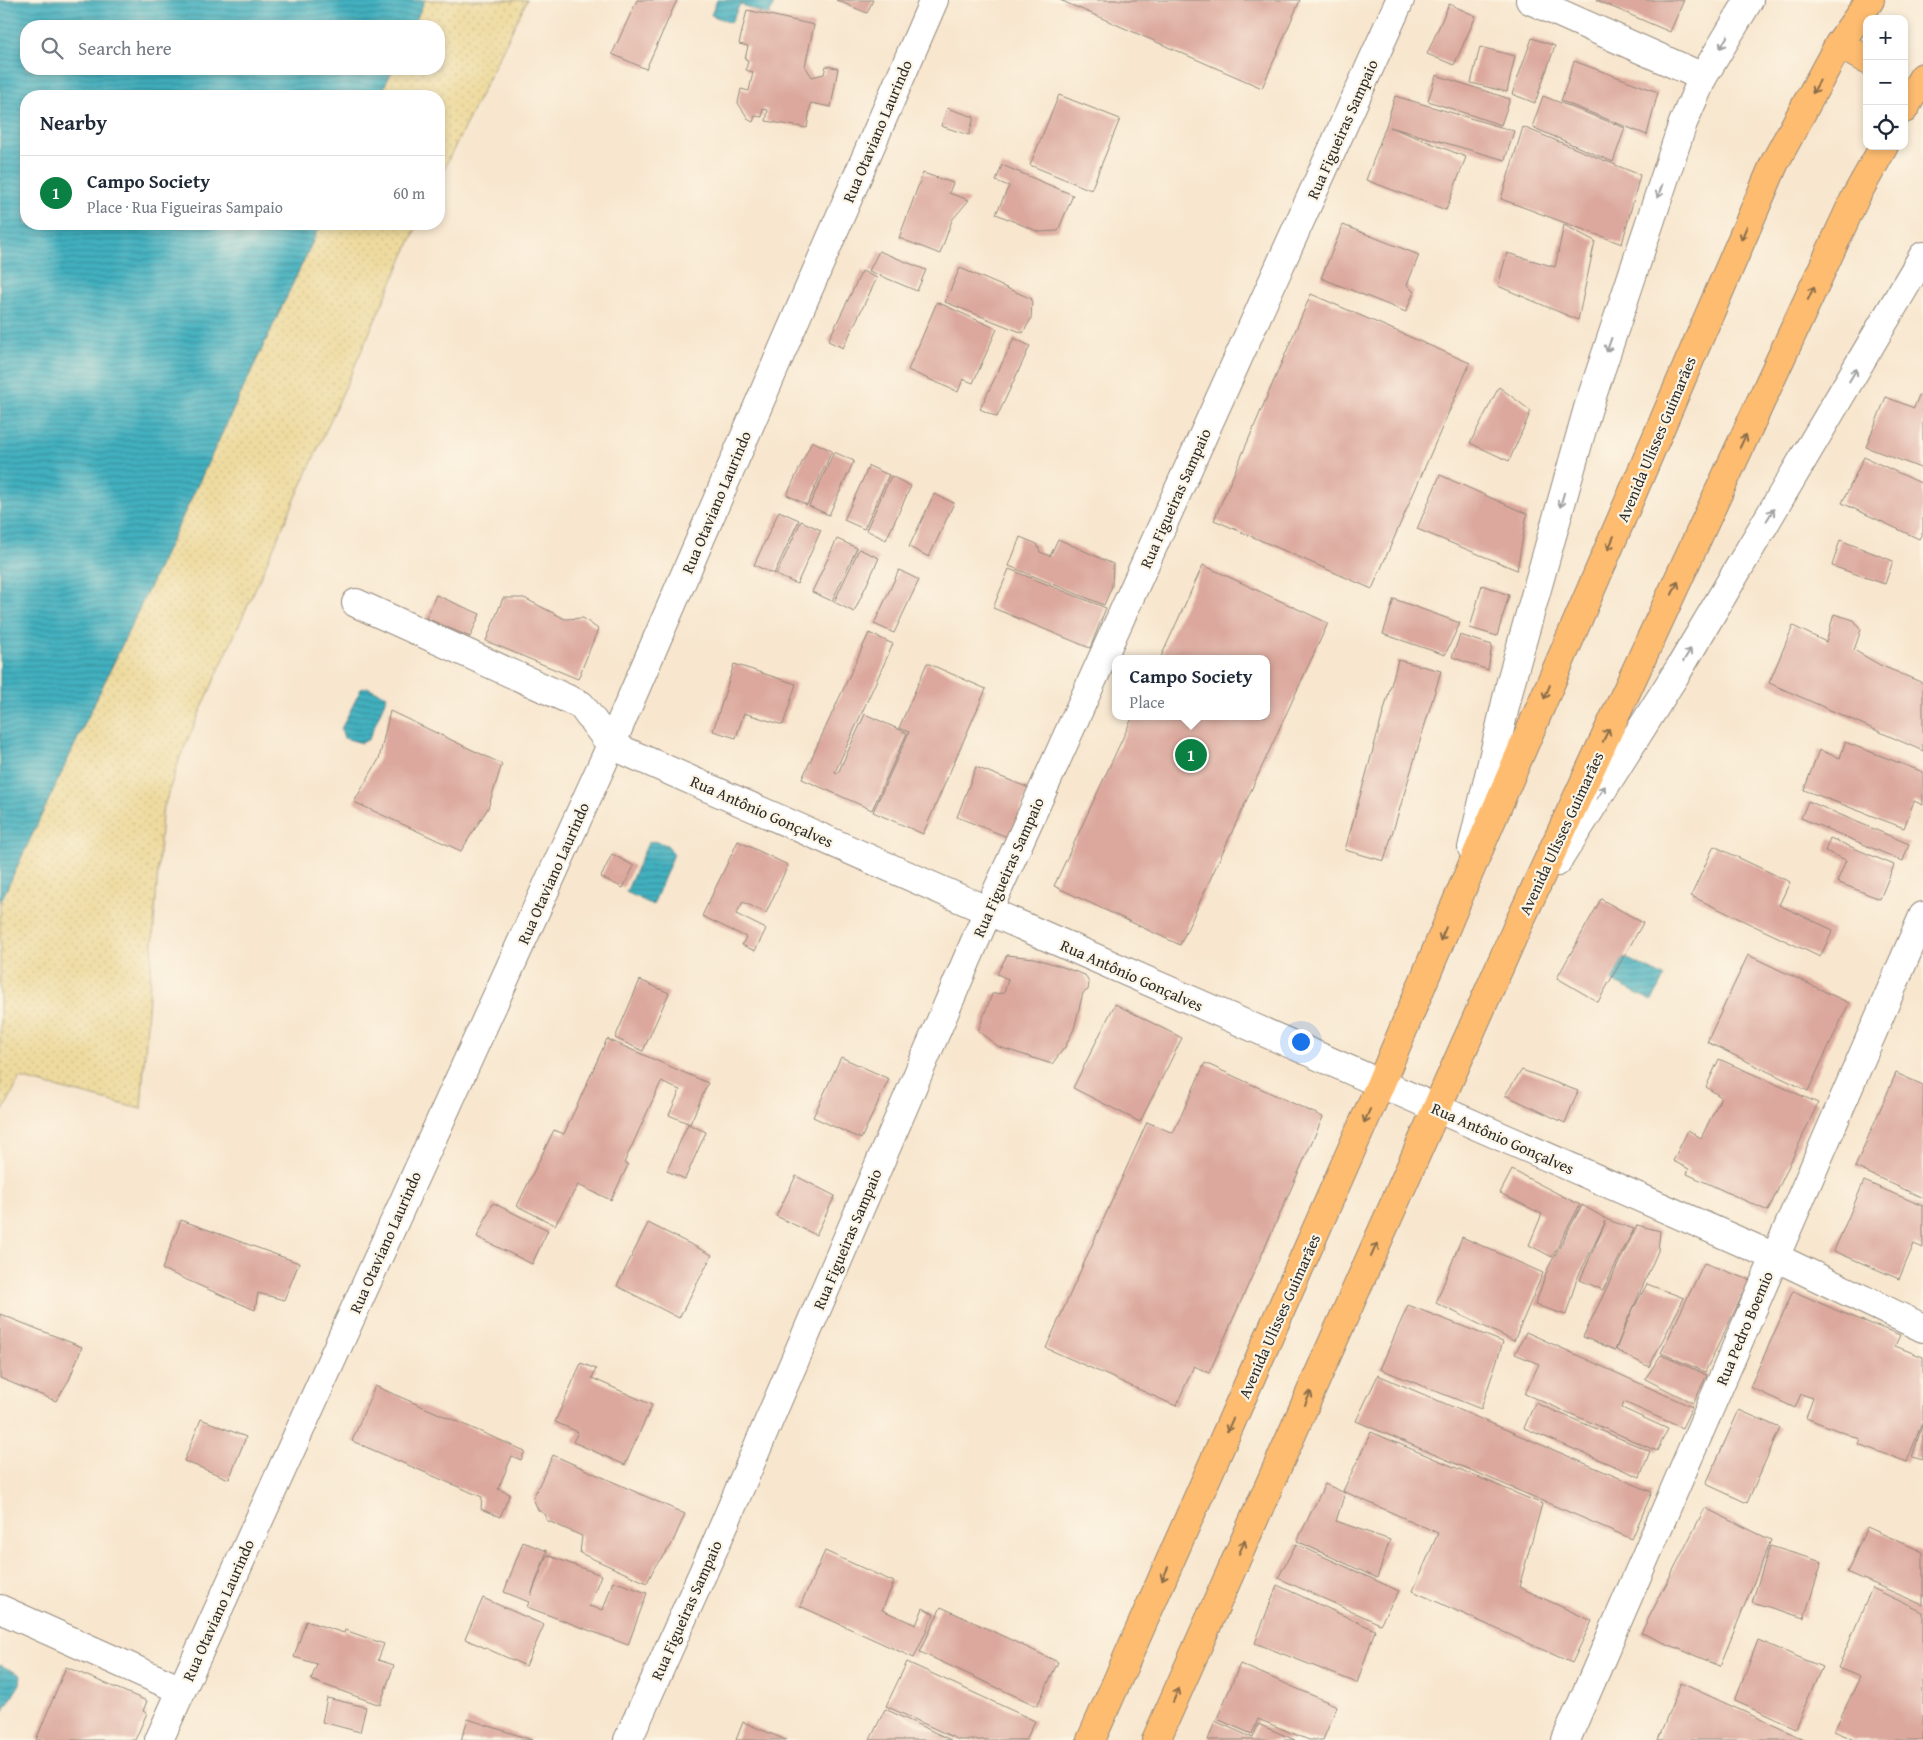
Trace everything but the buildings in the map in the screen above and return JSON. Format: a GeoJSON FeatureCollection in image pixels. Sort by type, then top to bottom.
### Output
{"type":"FeatureCollection","features":[{"type":"Feature","properties":{"kind":"main road","name":"Avenida Ulisses Guimarães"},"geometry":{"type":"LineString","coordinates":[[1091,1740],[1380,1085],[1462,889],[1775,162],[1839,44],[1870,0]]}},
{"type":"Feature","properties":{"kind":"main road"},"geometry":{"type":"LineString","coordinates":[[1839,44],[1863,58]]}},
{"type":"Feature","properties":{"kind":"main road","name":"Avenida Ulisses Guimarães"},"geometry":{"type":"LineString","coordinates":[[1156,1740],[1438,1109],[1519,922],[1856,196],[1882,150]]}},
{"type":"Feature","properties":{"kind":"street","name":"Rua Otaviano Laurindo"},"geometry":{"type":"LineString","coordinates":[[159,1740],[611,745],[934,0]]}},
{"type":"Feature","properties":{"kind":"street","name":"Rua Figueiras Sampaio"},"geometry":{"type":"LineString","coordinates":[[628,1740],[718,1539],[988,911],[1400,0]]}},
{"type":"Feature","properties":{"kind":"street"},"geometry":{"type":"LineString","coordinates":[[1530,0],[1703,77]]}},
{"type":"Feature","properties":{"kind":"street","name":"Avenida Ulisses Guimarães"},"geometry":{"type":"LineString","coordinates":[[1462,889],[1511,681],[1588,408],[1683,123],[1703,77],[1749,0]]}},
{"type":"Feature","properties":{"kind":"street","name":"Avenida Ulisses Guimarães"},"geometry":{"type":"LineString","coordinates":[[1519,922],[1679,669],[1923,256]]}},
{"type":"Feature","properties":{"kind":"street","name":"Rua Antônio Gonçalves"},"geometry":{"type":"LineString","coordinates":[[356,603],[581,706],[611,745],[1380,1085],[1775,1257],[1923,1328]]}},
{"type":"Feature","properties":{"kind":"street","name":"Rua Pedro Boemio"},"geometry":{"type":"LineString","coordinates":[[1566,1740],[1923,916]]}},
{"type":"Feature","properties":{"kind":"street"},"geometry":{"type":"LineString","coordinates":[[0,1609],[182,1690]]}},
{"type":"Feature","properties":{"kind":"sand"},"geometry":{"type":"Polygon","coordinates":[[[425,0],[527,0],[445,167],[445,90],[383,90],[390,75],[445,75],[445,20],[416,20],[425,0]]]}},
{"type":"Feature","properties":{"kind":"sand"},"geometry":{"type":"Polygon","coordinates":[[[318,230],[415,230],[180,757],[162,813],[141,1109],[20,1078],[0,1117],[0,903],[318,230]]]}},
{"type":"Feature","properties":{"kind":"water"},"geometry":{"type":"Polygon","coordinates":[[[0,0],[425,0],[416,20],[20,20],[20,75],[390,75],[383,90],[20,90],[20,230],[318,230],[0,903],[0,0]]]}},
{"type":"Feature","properties":{"kind":"water"},"geometry":{"type":"Polygon","coordinates":[[[717,0],[775,0],[769,16],[740,4],[731,23],[711,15],[717,0]]]}},
{"type":"Feature","properties":{"kind":"water"},"geometry":{"type":"Polygon","coordinates":[[[367,687],[387,696],[369,739],[362,743],[344,738],[341,729],[361,689],[367,687]]]}},
{"type":"Feature","properties":{"kind":"water"},"geometry":{"type":"Polygon","coordinates":[[[654,841],[667,845],[674,854],[653,905],[626,892],[648,843],[654,841]]]}},
{"type":"Feature","properties":{"kind":"water"},"geometry":{"type":"Polygon","coordinates":[[[1624,957],[1664,977],[1652,1001],[1612,981],[1624,957]]]}},
{"type":"Feature","properties":{"kind":"water"},"geometry":{"type":"Polygon","coordinates":[[[0,1665],[21,1675],[20,1684],[0,1717],[0,1665]]]}},
{"type":"Feature","properties":{"kind":"place","name":"Campo Society"},"geometry":{"type":"Point","coordinates":[1191,755]}}]}
